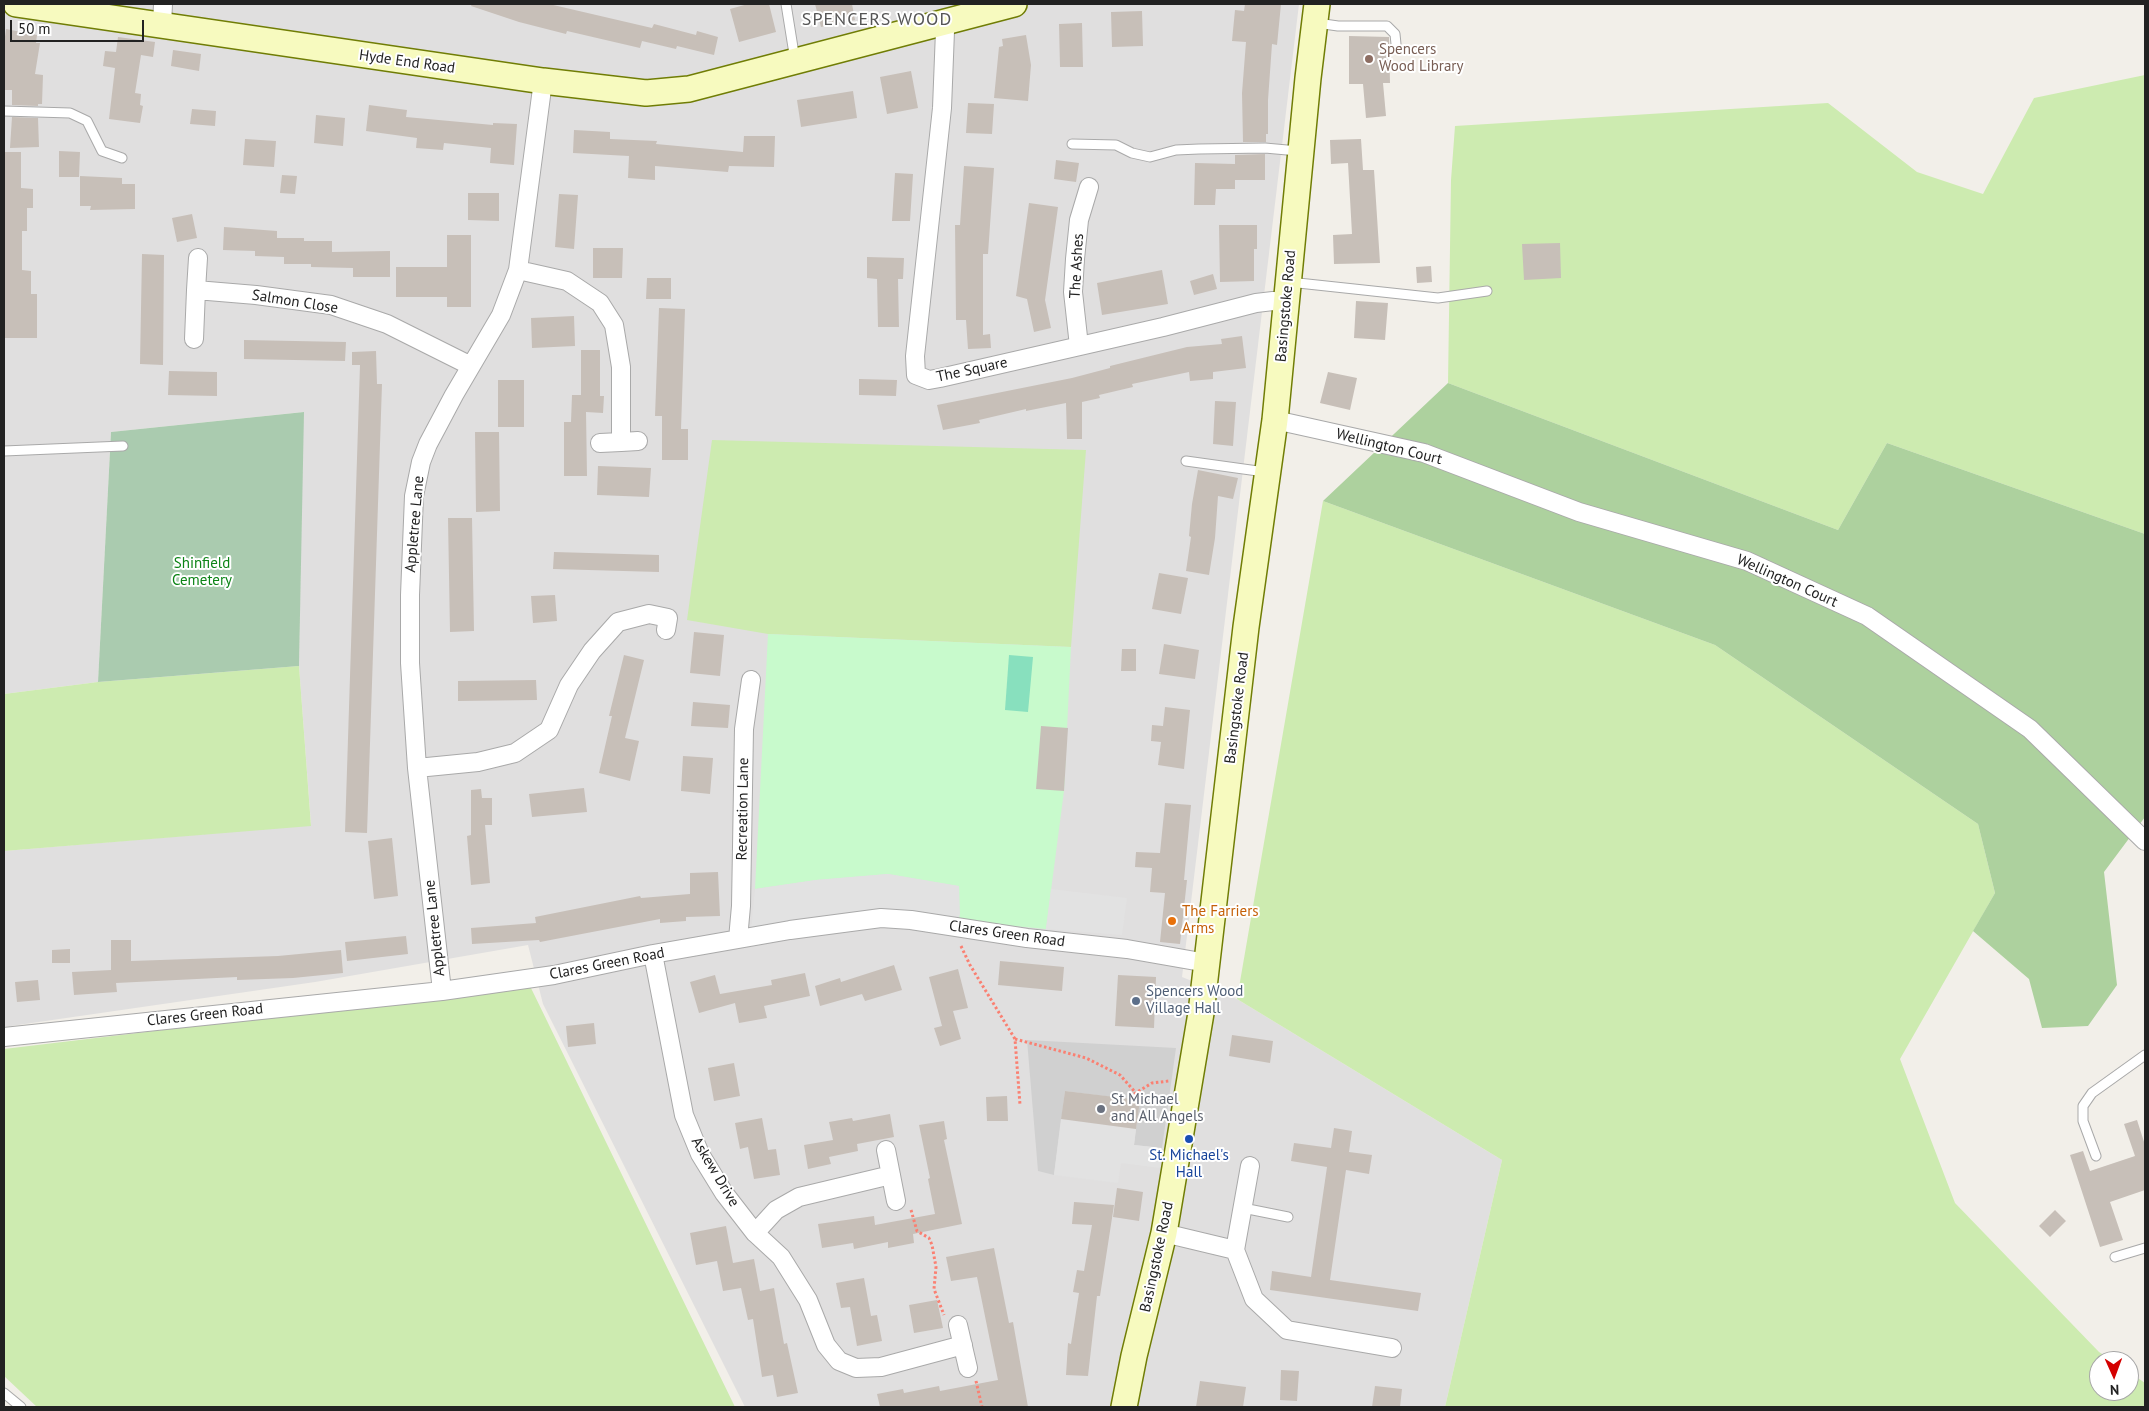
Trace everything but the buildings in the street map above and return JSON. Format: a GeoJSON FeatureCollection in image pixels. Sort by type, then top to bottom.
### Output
{"type":"FeatureCollection","features":[{"type":"Feature","properties":{"kind":"street","name":"Hyde End Road"},"geometry":{"type":"LineString","coordinates":[[16,4],[163,15],[543,82],[646,93],[689,89],[1013,4]]}},
{"type":"Feature","properties":{"kind":"street","name":"Basingstoke Road"},"geometry":{"type":"LineString","coordinates":[[1124,1407],[1134,1356],[1164,1233],[1201,1013],[1246,627],[1275,420],[1316,13]]}},
{"type":"Feature","properties":{"kind":"street","name":"The Square"},"geometry":{"type":"LineString","coordinates":[[944,23],[942,108],[916,356],[916,375],[929,380],[940,378],[1256,303],[1273,301],[1287,292]]}},
{"type":"Feature","properties":{"kind":"street","name":"Appletree Lane"},"geometry":{"type":"LineString","coordinates":[[442,991],[417,768],[410,663],[410,594],[414,496],[421,462],[428,444],[501,315],[518,270],[543,82]]}},
{"type":"Feature","properties":{"kind":"street","name":"The Ashes"},"geometry":{"type":"LineString","coordinates":[[1079,346],[1073,292],[1075,259],[1079,220],[1089,187]]}},
{"type":"Feature","properties":{"kind":"street"},"geometry":{"type":"LineString","coordinates":[[194,339],[198,258]]}},
{"type":"Feature","properties":{"kind":"street"},"geometry":{"type":"LineString","coordinates":[[518,270],[566,281],[600,303],[614,326],[630,442],[600,443]]}},
{"type":"Feature","properties":{"kind":"street","name":"Salmon Close"},"geometry":{"type":"LineString","coordinates":[[196,290],[331,305],[387,324],[471,366]]}},
{"type":"Feature","properties":{"kind":"street","name":"Wellington Court"},"geometry":{"type":"LineString","coordinates":[[1275,420],[1424,454],[1579,512],[1747,561],[1866,616],[2030,729],[2145,841]]}},
{"type":"Feature","properties":{"kind":"street"},"geometry":{"type":"LineString","coordinates":[[417,768],[478,762],[515,753],[549,730],[569,685],[592,651],[618,622],[649,614],[669,618]]}},
{"type":"Feature","properties":{"kind":"street","name":"Recreation Lane"},"geometry":{"type":"LineString","coordinates":[[738,939],[741,906],[744,729],[751,680]]}},
{"type":"Feature","properties":{"kind":"street","name":"Clares Green Road"},"geometry":{"type":"LineString","coordinates":[[4,1037],[442,991],[554,975],[653,954],[738,939],[882,918],[910,920],[951,927],[1127,949],[1207,963]]}},
{"type":"Feature","properties":{"kind":"street","name":"Askew Drive"},"geometry":{"type":"LineString","coordinates":[[653,954],[684,1115],[700,1154],[724,1194],[755,1233],[781,1257],[808,1300],[836,1366],[856,1368],[881,1367],[963,1345]]}},
{"type":"Feature","properties":{"kind":"street"},"geometry":{"type":"LineString","coordinates":[[886,1150],[896,1202]]}},
{"type":"Feature","properties":{"kind":"street"},"geometry":{"type":"LineString","coordinates":[[1250,1166],[1236,1250],[1254,1299],[1287,1330],[1392,1348]]}},
{"type":"Feature","properties":{"kind":"street"},"geometry":{"type":"LineString","coordinates":[[755,1233],[776,1210],[799,1197],[891,1175]]}},
{"type":"Feature","properties":{"kind":"street"},"geometry":{"type":"LineString","coordinates":[[1164,1233],[1236,1250]]}},
{"type":"Feature","properties":{"kind":"street"},"geometry":{"type":"LineString","coordinates":[[958,1325],[968,1368]]}},
{"type":"Feature","properties":{"kind":"lane"},"geometry":{"type":"LineString","coordinates":[[786,4],[796,60]]}},
{"type":"Feature","properties":{"kind":"lane"},"geometry":{"type":"LineString","coordinates":[[1316,13],[1338,26],[1386,26],[1395,34],[1396,44]]}},
{"type":"Feature","properties":{"kind":"lane"},"geometry":{"type":"LineString","coordinates":[[4,111],[70,113],[87,121],[102,151],[122,158]]}},
{"type":"Feature","properties":{"kind":"lane"},"geometry":{"type":"LineString","coordinates":[[1072,144],[1116,145],[1132,153],[1150,157],[1176,150],[1200,149],[1265,148],[1301,151]]}},
{"type":"Feature","properties":{"kind":"lane"},"geometry":{"type":"LineString","coordinates":[[1287,292],[1438,298],[1487,291]]}},
{"type":"Feature","properties":{"kind":"lane"},"geometry":{"type":"LineString","coordinates":[[4,452],[123,446]]}},
{"type":"Feature","properties":{"kind":"lane"},"geometry":{"type":"LineString","coordinates":[[1186,461],[1268,473]]}},
{"type":"Feature","properties":{"kind":"lane"},"geometry":{"type":"LineString","coordinates":[[2096,1156],[2083,1121],[2082,1106],[2092,1093],[2145,1055]]}},
{"type":"Feature","properties":{"kind":"lane"},"geometry":{"type":"LineString","coordinates":[[1243,1208],[1288,1217]]}},
{"type":"Feature","properties":{"kind":"lane"},"geometry":{"type":"LineString","coordinates":[[2115,1257],[2145,1248]]}},
{"type":"Feature","properties":{"kind":"lane"},"geometry":{"type":"LineString","coordinates":[[4,1393],[21,1407]]}},
{"type":"Feature","properties":{"kind":"path"},"geometry":{"type":"LineString","coordinates":[[951,927],[970,965],[1016,1039],[1020,1106]]}},
{"type":"Feature","properties":{"kind":"path"},"geometry":{"type":"LineString","coordinates":[[1016,1039],[1086,1058],[1120,1076],[1135,1093],[1152,1083],[1190,1081]]}},
{"type":"Feature","properties":{"kind":"path"},"geometry":{"type":"LineString","coordinates":[[896,1202],[910,1207],[917,1231],[929,1238],[936,1267],[934,1288],[947,1325],[958,1325]]}},
{"type":"Feature","properties":{"kind":"path"},"geometry":{"type":"LineString","coordinates":[[968,1368],[975,1377],[982,1407]]}},
{"type":"Feature","properties":{"kind":"shaded area"},"geometry":{"type":"Polygon","coordinates":[[[4,4],[1299,4],[1182,977],[1237,999],[1502,1160],[1445,1407],[745,1407],[543,1004],[528,945],[315,982],[4,1027],[4,851],[311,825],[299,666],[303,412],[111,432],[98,682],[4,694],[4,4]]]}},
{"type":"Feature","properties":{"kind":"shaded area"},"geometry":{"type":"Polygon","coordinates":[[[888,874],[959,886],[960,914],[958,921],[876,909],[791,921],[751,930],[755,889],[816,880],[888,874]]]}},
{"type":"Feature","properties":{"kind":"shaded area"},"geometry":{"type":"Polygon","coordinates":[[[1051,889],[1127,898],[1122,935],[1046,929],[1051,889]]]}},
{"type":"Feature","properties":{"kind":"shaded area"},"geometry":{"type":"Polygon","coordinates":[[[1027,1040],[1176,1048],[1162,1148],[1134,1145],[1140,1095],[1129,1093],[1128,1099],[1065,1091],[1054,1175],[1038,1171],[1027,1040]]]}},
{"type":"Feature","properties":{"kind":"shaded area"},"geometry":{"type":"Polygon","coordinates":[[[1061,1119],[1136,1129],[1134,1145],[1162,1148],[1160,1168],[1121,1163],[1118,1183],[1054,1175],[1061,1119]]]}},
{"type":"Feature","properties":{"kind":"green space"},"geometry":{"type":"Polygon","coordinates":[[[2145,75],[2145,534],[1887,443],[1838,530],[1448,383],[1451,180],[1455,126],[1828,103],[1917,172],[1983,194],[2034,98],[2145,75]]]}},
{"type":"Feature","properties":{"kind":"green space"},"geometry":{"type":"Polygon","coordinates":[[[1448,383],[1838,530],[1887,443],[2145,534],[2145,817],[2104,872],[2117,985],[2088,1026],[2042,1028],[2029,979],[1973,931],[1995,893],[1978,824],[1715,645],[1323,501],[1448,383]]]}},
{"type":"Feature","properties":{"kind":"green space","name":"Shinfield Cemetery"},"geometry":{"type":"Polygon","coordinates":[[[304,412],[299,666],[98,682],[111,432],[304,412]]]}},
{"type":"Feature","properties":{"kind":"green space"},"geometry":{"type":"Polygon","coordinates":[[[712,440],[1086,450],[1071,647],[768,634],[687,620],[712,440]]]}},
{"type":"Feature","properties":{"kind":"green space"},"geometry":{"type":"Polygon","coordinates":[[[1323,501],[1715,645],[1978,824],[1995,893],[1900,1059],[1955,1203],[2098,1351],[2089,1351],[2089,1401],[2139,1401],[2139,1379],[2145,1383],[2145,1407],[1445,1407],[1502,1160],[1237,999],[1323,501]]]}},
{"type":"Feature","properties":{"kind":"green space"},"geometry":{"type":"Polygon","coordinates":[[[768,634],[1071,647],[1064,791],[1046,929],[958,921],[958,886],[888,874],[816,880],[755,889],[768,634]]]}},
{"type":"Feature","properties":{"kind":"green space"},"geometry":{"type":"Polygon","coordinates":[[[1009,655],[1033,657],[1028,712],[1005,710],[1009,655]]]}},
{"type":"Feature","properties":{"kind":"green space"},"geometry":{"type":"Polygon","coordinates":[[[299,666],[311,826],[4,851],[4,694],[98,682],[299,666]]]}},
{"type":"Feature","properties":{"kind":"green space"},"geometry":{"type":"Polygon","coordinates":[[[530,986],[735,1407],[37,1407],[4,1376],[4,1049],[530,986]]]}},
{"type":"Feature","properties":{"kind":"place","name":"Spencers Wood Library"},"geometry":{"type":"Point","coordinates":[1369,59]}},
{"type":"Feature","properties":{"kind":"place","name":"The Farriers Arms"},"geometry":{"type":"Point","coordinates":[1172,921]}},
{"type":"Feature","properties":{"kind":"place","name":"Spencers Wood Village Hall"},"geometry":{"type":"Point","coordinates":[1136,1001]}},
{"type":"Feature","properties":{"kind":"place","name":"St Michael and All Angels"},"geometry":{"type":"Point","coordinates":[1101,1109]}},
{"type":"Feature","properties":{"kind":"place","name":"St. Michael's Hall"},"geometry":{"type":"Point","coordinates":[1189,1139]}},
{"type":"Feature","properties":{"kind":"district","name":"SPENCERS WOOD"},"geometry":{"type":"Point","coordinates":[877,20]}}]}
